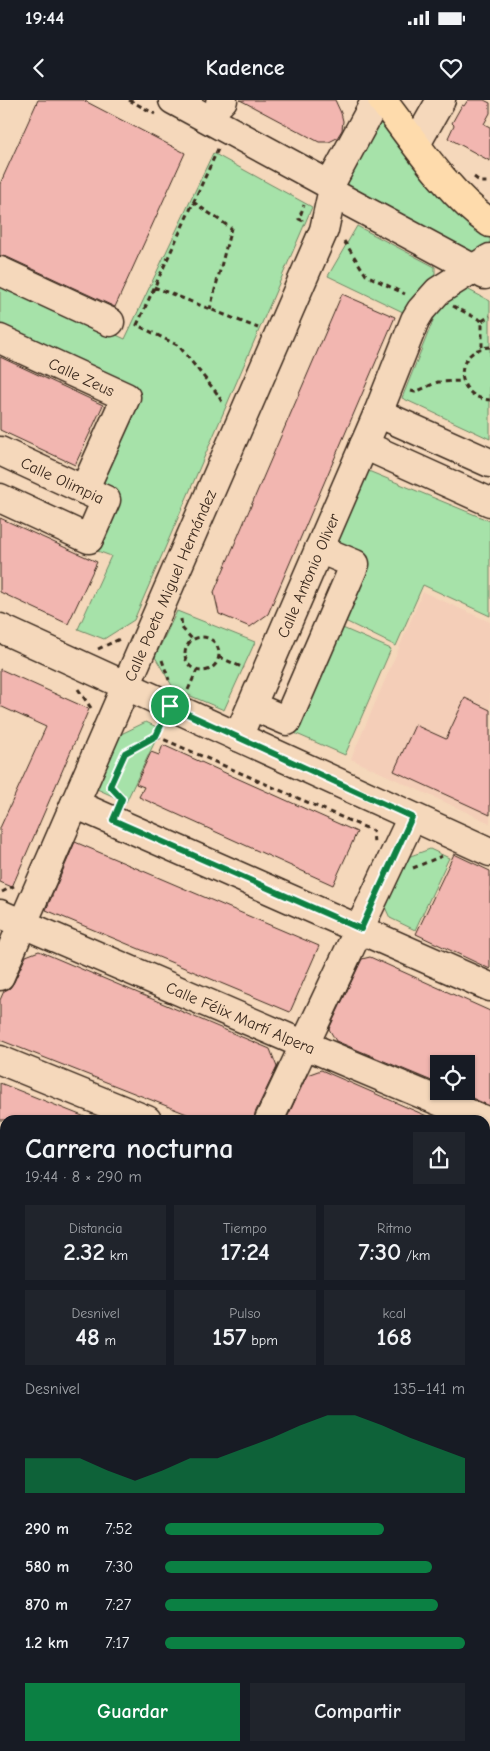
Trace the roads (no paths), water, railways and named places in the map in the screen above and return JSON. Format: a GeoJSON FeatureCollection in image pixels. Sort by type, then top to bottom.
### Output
{"type":"FeatureCollection","features":[{"type":"Feature","properties":{"kind":"main road"},"geometry":{"type":"LineString","coordinates":[[382,100],[454,189],[490,223]]}},
{"type":"Feature","properties":{"kind":"street"},"geometry":{"type":"LineString","coordinates":[[173,100],[331,189],[484,268]]}},
{"type":"Feature","properties":{"kind":"street","name":"Calle Poeta Miguel Hernández"},"geometry":{"type":"LineString","coordinates":[[0,976],[11,919],[75,804],[324,230],[331,189],[376,100]]}},
{"type":"Feature","properties":{"kind":"street"},"geometry":{"type":"LineString","coordinates":[[416,144],[441,100]]}},
{"type":"Feature","properties":{"kind":"street","name":"Calle Antonio Oliver"},"geometry":{"type":"LineString","coordinates":[[238,737],[378,413],[414,320],[420,310],[438,291],[456,278],[484,268]]}},
{"type":"Feature","properties":{"kind":"street"},"geometry":{"type":"LineString","coordinates":[[0,271],[110,322]]}},
{"type":"Feature","properties":{"kind":"street","name":"Calle Zeus"},"geometry":{"type":"LineString","coordinates":[[0,340],[126,397],[84,490]]}},
{"type":"Feature","properties":{"kind":"street"},"geometry":{"type":"LineString","coordinates":[[378,413],[490,463]]}},
{"type":"Feature","properties":{"kind":"street"},"geometry":{"type":"LineString","coordinates":[[364,445],[490,502]]}},
{"type":"Feature","properties":{"kind":"street","name":"Calle Olimpia"},"geometry":{"type":"LineString","coordinates":[[0,451],[106,500],[89,539],[0,498]]}},
{"type":"Feature","properties":{"kind":"street"},"geometry":{"type":"LineString","coordinates":[[252,706],[286,721],[343,590],[354,564],[319,549]]}},
{"type":"Feature","properties":{"kind":"street"},"geometry":{"type":"LineString","coordinates":[[0,628],[490,852]]}},
{"type":"Feature","properties":{"kind":"street"},"geometry":{"type":"LineString","coordinates":[[75,804],[490,986]]}},
{"type":"Feature","properties":{"kind":"street"},"geometry":{"type":"LineString","coordinates":[[271,1115],[361,929],[412,817]]}},
{"type":"Feature","properties":{"kind":"street","name":"Calle Félix Martí Alpera"},"geometry":{"type":"LineString","coordinates":[[11,919],[473,1115]]}},
{"type":"Feature","properties":{"kind":"street"},"geometry":{"type":"LineString","coordinates":[[0,1060],[135,1115]]}}]}
